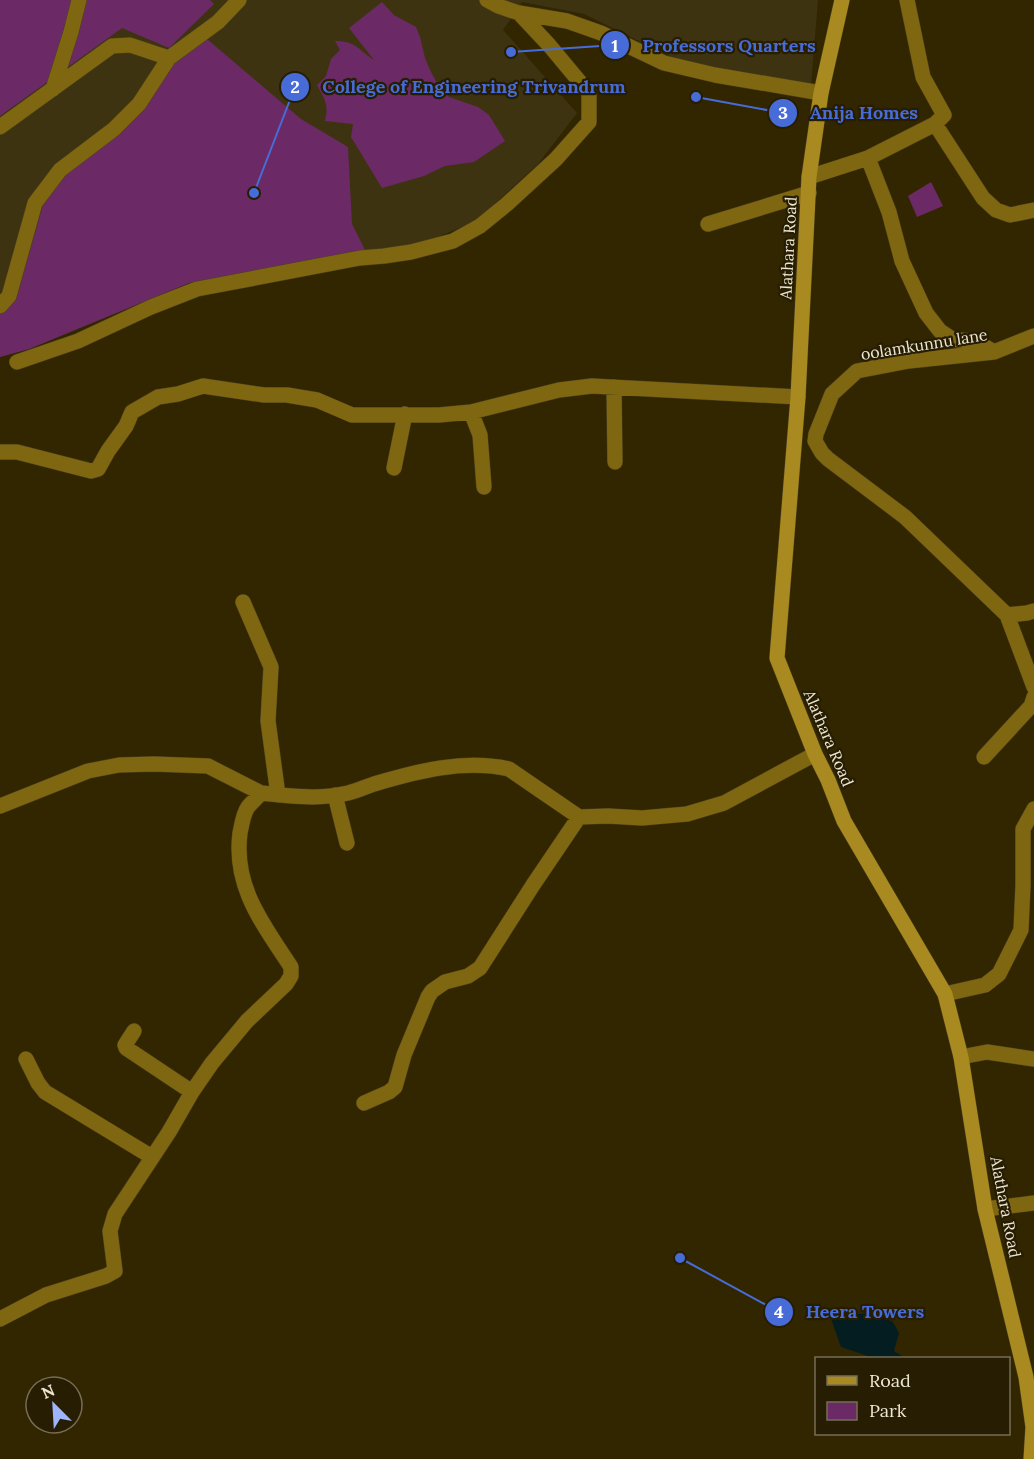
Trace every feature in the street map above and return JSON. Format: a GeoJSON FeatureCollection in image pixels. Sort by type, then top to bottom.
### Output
{"type":"FeatureCollection","features":[{"type":"Feature","properties":{"kind":"street"},"geometry":{"type":"LineString","coordinates":[[53,89],[79,0]]}},
{"type":"Feature","properties":{"kind":"street"},"geometry":{"type":"LineString","coordinates":[[0,306],[9,296],[36,203],[60,170],[114,129],[139,104],[169,58],[218,22],[239,0]]}},
{"type":"Feature","properties":{"kind":"street"},"geometry":{"type":"LineString","coordinates":[[487,0],[519,13],[567,21],[601,33],[664,63],[715,75],[821,93]]}},
{"type":"Feature","properties":{"kind":"street","name":"Alathara Road"},"geometry":{"type":"LineString","coordinates":[[842,0],[821,93],[809,177],[798,397],[777,658],[844,821],[945,994],[961,1056],[985,1209],[1026,1377],[1033,1427],[1031,1458]]}},
{"type":"Feature","properties":{"kind":"street"},"geometry":{"type":"LineString","coordinates":[[809,177],[868,158],[935,124],[944,115],[923,77],[907,0]]}},
{"type":"Feature","properties":{"kind":"street"},"geometry":{"type":"LineString","coordinates":[[17,362],[78,340],[197,289],[360,258],[411,252],[453,241],[480,226],[556,159],[590,122],[589,93],[519,13]]}},
{"type":"Feature","properties":{"kind":"street"},"geometry":{"type":"LineString","coordinates":[[0,127],[112,46],[130,45],[169,58]]}},
{"type":"Feature","properties":{"kind":"street"},"geometry":{"type":"LineString","coordinates":[[935,124],[983,198],[996,210],[1010,215],[1034,210]]}},
{"type":"Feature","properties":{"kind":"street"},"geometry":{"type":"LineString","coordinates":[[868,158],[889,212],[902,261],[926,313],[940,331],[952,339],[977,342],[993,352]]}},
{"type":"Feature","properties":{"kind":"street"},"geometry":{"type":"LineString","coordinates":[[708,224],[809,194]]}},
{"type":"Feature","properties":{"kind":"street","name":"oolamkunnu lane"},"geometry":{"type":"LineString","coordinates":[[1007,615],[905,517],[828,459],[815,441],[832,394],[857,371],[909,361],[993,352],[1034,336]]}},
{"type":"Feature","properties":{"kind":"street"},"geometry":{"type":"LineString","coordinates":[[0,452],[17,452],[91,471],[98,469],[126,426],[132,412],[158,397],[178,394],[203,386],[264,395],[287,394],[317,400],[352,415],[471,412],[560,390],[575,390],[592,386],[798,397]]}},
{"type":"Feature","properties":{"kind":"street"},"geometry":{"type":"LineString","coordinates":[[614,387],[615,462]]}},
{"type":"Feature","properties":{"kind":"street"},"geometry":{"type":"LineString","coordinates":[[471,412],[480,435],[484,487]]}},
{"type":"Feature","properties":{"kind":"street"},"geometry":{"type":"LineString","coordinates":[[394,468],[405,414]]}},
{"type":"Feature","properties":{"kind":"street"},"geometry":{"type":"LineString","coordinates":[[243,602],[271,667],[268,721],[278,795]]}},
{"type":"Feature","properties":{"kind":"street"},"geometry":{"type":"LineString","coordinates":[[1034,611],[1007,615],[1034,687]]}},
{"type":"Feature","properties":{"kind":"street"},"geometry":{"type":"LineString","coordinates":[[984,757],[1031,706],[1034,697]]}},
{"type":"Feature","properties":{"kind":"street"},"geometry":{"type":"LineString","coordinates":[[0,806],[88,771],[119,765],[208,766],[261,793],[316,798],[348,794],[374,784],[432,769],[470,764],[509,769],[579,817],[642,818],[687,814],[724,803],[816,754]]}},
{"type":"Feature","properties":{"kind":"street"},"geometry":{"type":"LineString","coordinates":[[0,1319],[46,1295],[115,1271],[110,1231],[115,1214],[170,1132],[192,1092],[213,1063],[247,1021],[286,984],[291,976],[291,967],[248,898],[240,867],[239,844],[242,823],[248,807],[261,793]]}},
{"type":"Feature","properties":{"kind":"street"},"geometry":{"type":"LineString","coordinates":[[334,795],[347,843]]}},
{"type":"Feature","properties":{"kind":"street"},"geometry":{"type":"LineString","coordinates":[[945,994],[985,985],[999,974],[1021,930],[1028,883],[1023,829],[1034,809]]}},
{"type":"Feature","properties":{"kind":"street"},"geometry":{"type":"LineString","coordinates":[[364,1103],[395,1087],[404,1055],[432,991],[445,982],[468,976],[480,968],[579,817]]}},
{"type":"Feature","properties":{"kind":"street"},"geometry":{"type":"LineString","coordinates":[[134,1031],[125,1045],[126,1048],[192,1092]]}},
{"type":"Feature","properties":{"kind":"street"},"geometry":{"type":"LineString","coordinates":[[961,1056],[987,1052],[1034,1059]]}},
{"type":"Feature","properties":{"kind":"street"},"geometry":{"type":"LineString","coordinates":[[26,1059],[45,1092],[152,1157]]}},
{"type":"Feature","properties":{"kind":"street"},"geometry":{"type":"LineString","coordinates":[[985,1209],[1034,1203]]}},
{"type":"Feature","properties":{"kind":"shaded area"},"geometry":{"type":"Polygon","coordinates":[[[0,0],[818,0],[811,85],[677,60],[584,14],[522,2],[503,30],[577,113],[538,164],[476,221],[428,241],[189,283],[29,349],[0,357],[0,0]]]}},
{"type":"Feature","properties":{"kind":"green space"},"geometry":{"type":"Polygon","coordinates":[[[0,0],[210,0],[214,4],[169,48],[122,28],[0,116],[0,0]]]}},
{"type":"Feature","properties":{"kind":"green space"},"geometry":{"type":"Polygon","coordinates":[[[382,2],[394,15],[416,27],[430,70],[449,97],[478,107],[489,115],[505,141],[474,162],[445,166],[424,176],[382,188],[351,137],[353,124],[325,121],[327,110],[317,85],[326,76],[331,59],[340,50],[335,41],[353,44],[374,60],[349,28],[382,2]]]}},
{"type":"Feature","properties":{"kind":"green space"},"geometry":{"type":"Polygon","coordinates":[[[207,39],[301,119],[348,147],[352,224],[366,252],[189,283],[29,349],[0,357],[0,314],[16,299],[43,205],[68,172],[174,62],[207,39]]]}},
{"type":"Feature","properties":{"kind":"green space"},"geometry":{"type":"Polygon","coordinates":[[[931,182],[943,206],[917,217],[908,196],[931,182]]]}},
{"type":"Feature","properties":{"kind":"water"},"geometry":{"type":"Polygon","coordinates":[[[872,1313],[893,1322],[899,1333],[894,1351],[903,1357],[871,1357],[841,1347],[830,1316],[872,1313]]]}},
{"type":"Feature","properties":{"kind":"place","name":"Professors Quarters"},"geometry":{"type":"Point","coordinates":[511,52]}},
{"type":"Feature","properties":{"kind":"place","name":"Anija Homes"},"geometry":{"type":"Point","coordinates":[696,97]}},
{"type":"Feature","properties":{"kind":"place","name":"College of Engineering Trivandrum"},"geometry":{"type":"Point","coordinates":[254,193]}},
{"type":"Feature","properties":{"kind":"place","name":"Heera Towers"},"geometry":{"type":"Point","coordinates":[680,1258]}}]}
